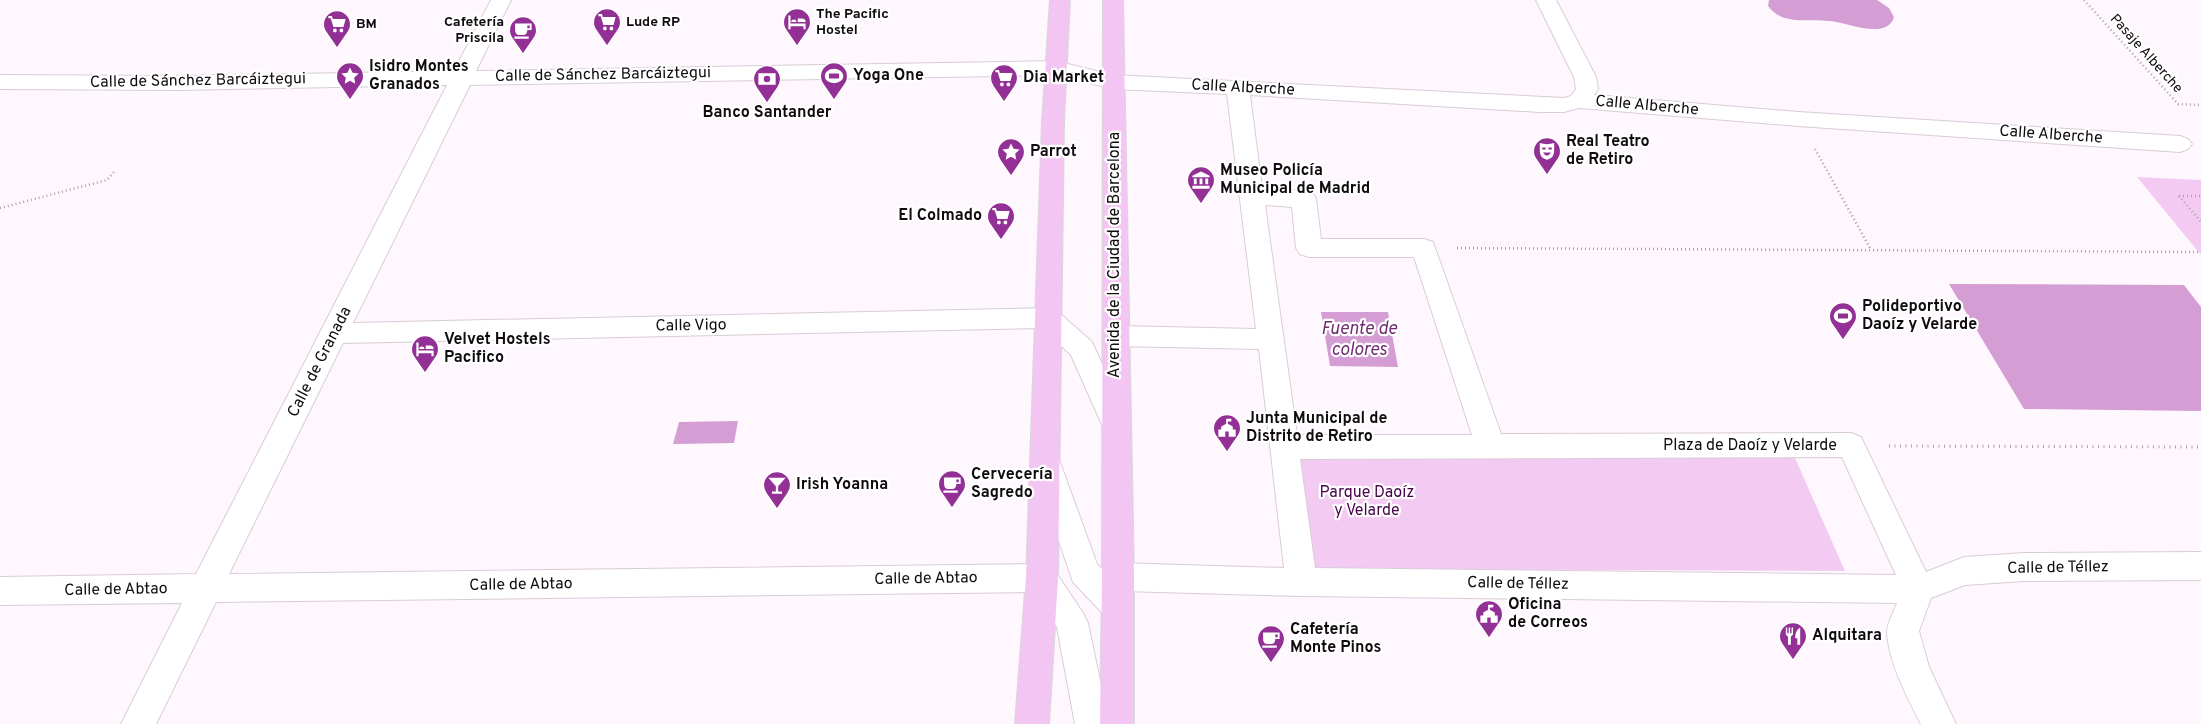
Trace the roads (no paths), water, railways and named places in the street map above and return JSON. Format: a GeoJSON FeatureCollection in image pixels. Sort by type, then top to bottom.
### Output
{"type":"FeatureCollection","features":[{"type":"Feature","properties":{"kind":"main road"},"geometry":{"type":"LineString","coordinates":[[1032,724],[1042,578],[1055,68],[1060,0]]}},
{"type":"Feature","properties":{"kind":"main road","name":"Avenida de la Ciudad de Barcelona"},"geometry":{"type":"LineString","coordinates":[[1113,0],[1118,592],[1117,724]]}},
{"type":"Feature","properties":{"kind":"street","name":"Calle de Granada"},"geometry":{"type":"LineString","coordinates":[[138,724],[501,0]]}},
{"type":"Feature","properties":{"kind":"street"},"geometry":{"type":"LineString","coordinates":[[1546,0],[1585,77],[1587,89],[1579,101]]}},
{"type":"Feature","properties":{"kind":"street","name":"Calle de Sánchez Barcáiztegui"},"geometry":{"type":"LineString","coordinates":[[0,82],[178,82],[1055,68]]}},
{"type":"Feature","properties":{"kind":"street"},"geometry":{"type":"LineString","coordinates":[[1055,68],[1114,82]]}},
{"type":"Feature","properties":{"kind":"street","name":"Calle Alberche"},"geometry":{"type":"LineString","coordinates":[[1114,82],[1238,87],[1540,105],[1564,105],[1579,101],[1798,119],[2180,144]]}},
{"type":"Feature","properties":{"kind":"street"},"geometry":{"type":"LineString","coordinates":[[1238,87],[1301,582]]}},
{"type":"Feature","properties":{"kind":"street"},"geometry":{"type":"LineString","coordinates":[[1252,196],[1304,199],[1309,248],[1424,248],[1490,446]]}},
{"type":"Feature","properties":{"kind":"street","name":"Calle Vigo"},"geometry":{"type":"LineString","coordinates":[[335,333],[1048,318]]}},
{"type":"Feature","properties":{"kind":"street","name":"Avenida de la Ciudad de Barcelona"},"geometry":{"type":"LineString","coordinates":[[1048,318],[1082,349],[1116,428]]}},
{"type":"Feature","properties":{"kind":"street"},"geometry":{"type":"LineString","coordinates":[[1116,336],[1271,339]]}},
{"type":"Feature","properties":{"kind":"street","name":"Plaza de Daoíz y Velarde"},"geometry":{"type":"LineString","coordinates":[[1285,447],[1851,446],[1918,589]]}},
{"type":"Feature","properties":{"kind":"street"},"geometry":{"type":"LineString","coordinates":[[1045,456],[1084,572],[1118,592]]}},
{"type":"Feature","properties":{"kind":"street","name":"Calle de Téllez"},"geometry":{"type":"LineString","coordinates":[[1118,592],[1301,582],[1918,589],[1964,571],[2024,567],[2201,566]]}},
{"type":"Feature","properties":{"kind":"street"},"geometry":{"type":"LineString","coordinates":[[1042,578],[1072,623],[1092,724]]}},
{"type":"Feature","properties":{"kind":"street","name":"Calle de Abtao"},"geometry":{"type":"LineString","coordinates":[[0,591],[1042,578]]}},
{"type":"Feature","properties":{"kind":"street"},"geometry":{"type":"LineString","coordinates":[[1918,589],[1903,631],[1915,675],[1939,724]]}},
{"type":"Feature","properties":{"kind":"water"},"geometry":{"type":"Polygon","coordinates":[[[1769,0],[1877,0],[1889,8],[1894,17],[1890,24],[1883,28],[1875,29],[1822,20],[1788,19],[1774,12],[1768,6],[1769,0]]]}},
{"type":"Feature","properties":{"kind":"water"},"geometry":{"type":"Polygon","coordinates":[[[1949,284],[2184,285],[2201,307],[2201,411],[2024,409],[1949,284]]]}},
{"type":"Feature","properties":{"kind":"water","name":"Fuente de colores"},"geometry":{"type":"Polygon","coordinates":[[[1321,312],[1388,312],[1398,367],[1330,366],[1321,312]]]}},
{"type":"Feature","properties":{"kind":"water"},"geometry":{"type":"Polygon","coordinates":[[[738,421],[734,443],[673,444],[679,422],[738,421]]]}},
{"type":"Feature","properties":{"kind":"place","name":"Lude RP"},"geometry":{"type":"Point","coordinates":[607,46]}},
{"type":"Feature","properties":{"kind":"place","name":"The Pacific Hostel"},"geometry":{"type":"Point","coordinates":[797,46]}},
{"type":"Feature","properties":{"kind":"place","name":"BM"},"geometry":{"type":"Point","coordinates":[337,48]}},
{"type":"Feature","properties":{"kind":"place","name":"Cafetería Priscila"},"geometry":{"type":"Point","coordinates":[523,54]}},
{"type":"Feature","properties":{"kind":"place","name":"Isidro Montes Granados"},"geometry":{"type":"Point","coordinates":[350,100]}},
{"type":"Feature","properties":{"kind":"place","name":"Yoga One"},"geometry":{"type":"Point","coordinates":[834,100]}},
{"type":"Feature","properties":{"kind":"place","name":"Dia Market"},"geometry":{"type":"Point","coordinates":[1004,102]}},
{"type":"Feature","properties":{"kind":"place","name":"Banco Santander"},"geometry":{"type":"Point","coordinates":[767,103]}},
{"type":"Feature","properties":{"kind":"place","name":"Real Teatro de Retiro"},"geometry":{"type":"Point","coordinates":[1547,175]}},
{"type":"Feature","properties":{"kind":"place","name":"Parrot"},"geometry":{"type":"Point","coordinates":[1011,176]}},
{"type":"Feature","properties":{"kind":"place","name":"Museo Policía Municipal de Madrid"},"geometry":{"type":"Point","coordinates":[1201,204]}},
{"type":"Feature","properties":{"kind":"place","name":"El Colmado"},"geometry":{"type":"Point","coordinates":[1001,240]}},
{"type":"Feature","properties":{"kind":"place","name":"Polideportivo Daoíz y Velarde"},"geometry":{"type":"Point","coordinates":[1843,340]}},
{"type":"Feature","properties":{"kind":"place","name":"Velvet Hostels Pacifico"},"geometry":{"type":"Point","coordinates":[425,373]}},
{"type":"Feature","properties":{"kind":"place","name":"Junta Municipal de Distrito de Retiro"},"geometry":{"type":"Point","coordinates":[1227,452]}},
{"type":"Feature","properties":{"kind":"place","name":"Cervecería Sagredo"},"geometry":{"type":"Point","coordinates":[952,508]}},
{"type":"Feature","properties":{"kind":"place","name":"Irish Yoanna"},"geometry":{"type":"Point","coordinates":[777,509]}},
{"type":"Feature","properties":{"kind":"place","name":"Oficina de Correos"},"geometry":{"type":"Point","coordinates":[1489,638]}},
{"type":"Feature","properties":{"kind":"place","name":"Alquitara"},"geometry":{"type":"Point","coordinates":[1793,660]}},
{"type":"Feature","properties":{"kind":"place","name":"Cafetería Monte Pinos"},"geometry":{"type":"Point","coordinates":[1271,663]}},
{"type":"Feature","properties":{"kind":"park label","name":"Parque Daoíz y Velarde"},"geometry":{"type":"Point","coordinates":[1367,502]}}]}
